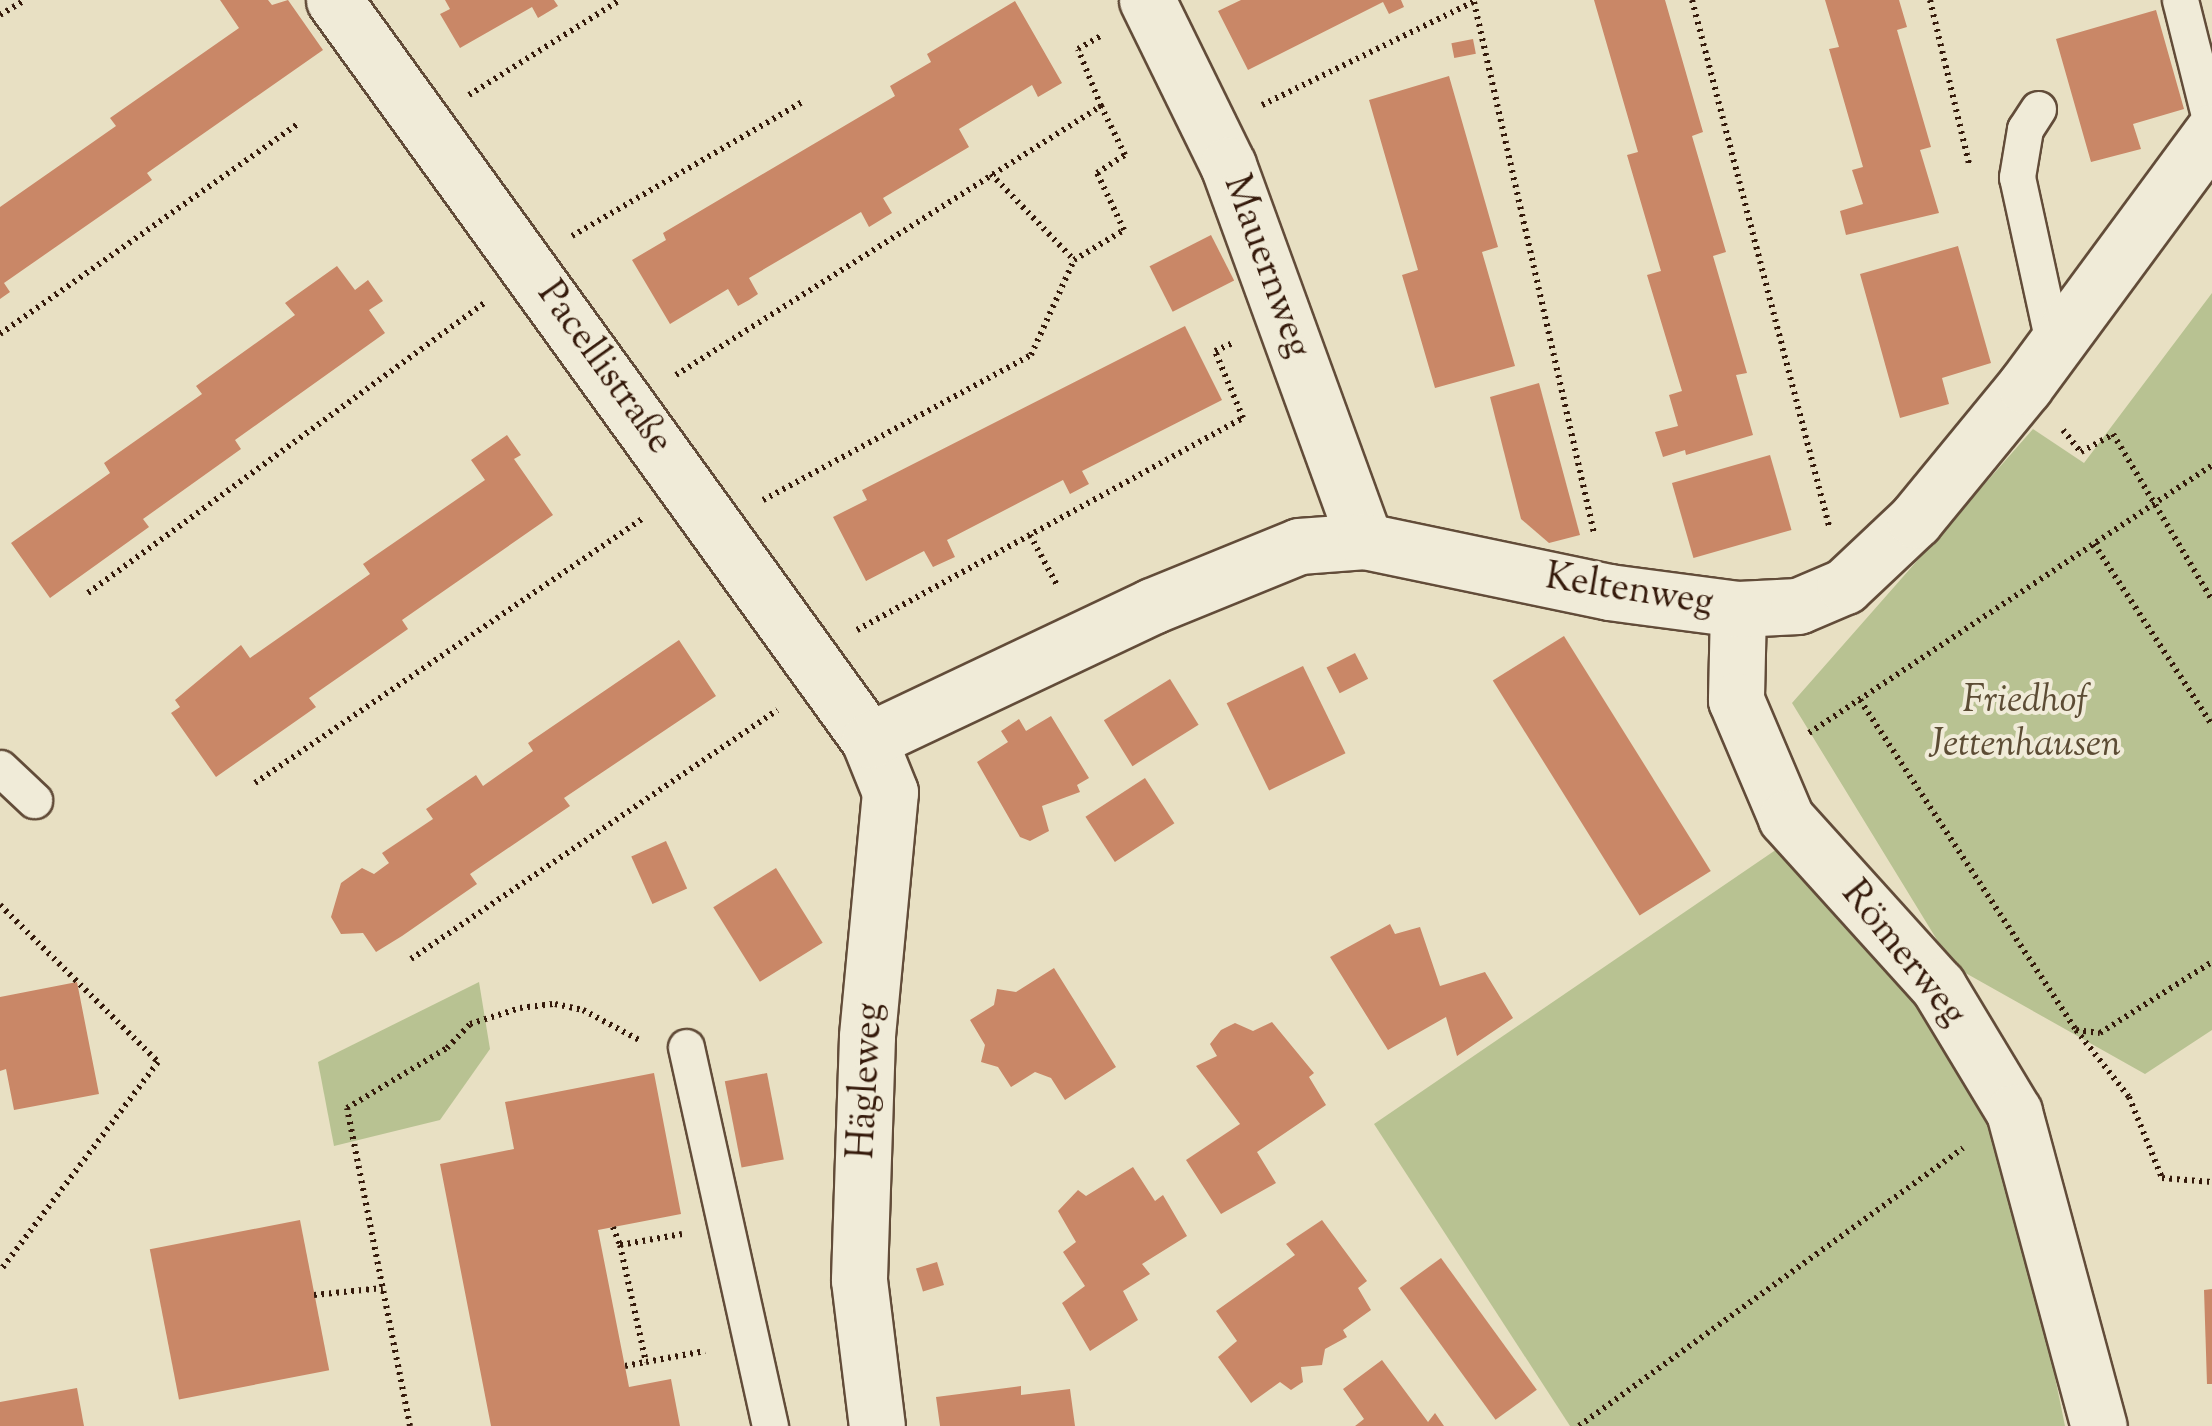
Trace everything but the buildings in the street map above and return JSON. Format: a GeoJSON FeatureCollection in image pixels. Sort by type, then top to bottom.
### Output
{"type":"FeatureCollection","features":[{"type":"Feature","properties":{"kind":"street","name":"Pacellistraße"},"geometry":{"type":"LineString","coordinates":[[334,0],[426,122],[869,740]]}},
{"type":"Feature","properties":{"kind":"street","name":"Mauernweg"},"geometry":{"type":"LineString","coordinates":[[1149,4],[1211,130],[1365,541]]}},
{"type":"Feature","properties":{"kind":"street","name":"Keltenweg"},"geometry":{"type":"LineString","coordinates":[[869,740],[1152,606],[1299,546],[1365,541],[1608,592],[1738,609],[1798,606],[1845,586],[1915,520],[2212,130]]}},
{"type":"Feature","properties":{"kind":"street","name":"Römerweg"},"geometry":{"type":"LineString","coordinates":[[1738,609],[1736,700],[1786,818],[1938,986],[2014,1112],[2098,1426]]}},
{"type":"Feature","properties":{"kind":"street","name":"Hägleweg"},"geometry":{"type":"LineString","coordinates":[[869,740],[890,792],[868,1036],[858,1280],[876,1426]]}},
{"type":"Feature","properties":{"kind":"lane"},"geometry":{"type":"LineString","coordinates":[[2180,0],[2212,130]]}},
{"type":"Feature","properties":{"kind":"lane"},"geometry":{"type":"LineString","coordinates":[[2038,109],[2026,129],[2017,177],[2053,342]]}},
{"type":"Feature","properties":{"kind":"lane"},"geometry":{"type":"LineString","coordinates":[[0,768],[34,800]]}},
{"type":"Feature","properties":{"kind":"lane"},"geometry":{"type":"LineString","coordinates":[[686,1047],[770,1426]]}},
{"type":"Feature","properties":{"kind":"path"},"geometry":{"type":"LineString","coordinates":[[0,15],[25,0]]}},
{"type":"Feature","properties":{"kind":"path"},"geometry":{"type":"LineString","coordinates":[[426,122],[620,0]]}},
{"type":"Feature","properties":{"kind":"path"},"geometry":{"type":"LineString","coordinates":[[1692,0],[1845,586]]}},
{"type":"Feature","properties":{"kind":"path"},"geometry":{"type":"LineString","coordinates":[[1930,0],[1974,184]]}},
{"type":"Feature","properties":{"kind":"path"},"geometry":{"type":"LineString","coordinates":[[1211,130],[1476,1],[1579,469]]}},
{"type":"Feature","properties":{"kind":"path"},"geometry":{"type":"LineString","coordinates":[[755,506],[1031,355],[1074,260],[1124,230],[1097,173],[1125,155],[1078,50],[1149,4]]}},
{"type":"Feature","properties":{"kind":"path"},"geometry":{"type":"LineString","coordinates":[[560,242],[804,100]]}},
{"type":"Feature","properties":{"kind":"path"},"geometry":{"type":"LineString","coordinates":[[630,406],[1101,106]]}},
{"type":"Feature","properties":{"kind":"path"},"geometry":{"type":"LineString","coordinates":[[0,334],[299,123]]}},
{"type":"Feature","properties":{"kind":"path"},"geometry":{"type":"LineString","coordinates":[[992,174],[1074,260]]}},
{"type":"Feature","properties":{"kind":"path"},"geometry":{"type":"LineString","coordinates":[[88,593],[495,293]]}},
{"type":"Feature","properties":{"kind":"path"},"geometry":{"type":"LineString","coordinates":[[851,632],[1243,418],[1215,351],[1285,322]]}},
{"type":"Feature","properties":{"kind":"path"},"geometry":{"type":"LineString","coordinates":[[2081,452],[2113,434],[2212,600]]}},
{"type":"Feature","properties":{"kind":"path"},"geometry":{"type":"LineString","coordinates":[[1812,732],[2212,465]]}},
{"type":"Feature","properties":{"kind":"path"},"geometry":{"type":"LineString","coordinates":[[256,783],[648,515]]}},
{"type":"Feature","properties":{"kind":"path"},"geometry":{"type":"LineString","coordinates":[[2094,544],[2212,725]]}},
{"type":"Feature","properties":{"kind":"path"},"geometry":{"type":"LineString","coordinates":[[1860,700],[2076,1030],[2128,1097],[2162,1178],[2212,1182]]}},
{"type":"Feature","properties":{"kind":"path"},"geometry":{"type":"LineString","coordinates":[[411,959],[783,707]]}},
{"type":"Feature","properties":{"kind":"path"},"geometry":{"type":"LineString","coordinates":[[0,905],[158,1062],[0,1271]]}},
{"type":"Feature","properties":{"kind":"path"},"geometry":{"type":"LineString","coordinates":[[2076,1030],[2100,1033],[2212,962]]}},
{"type":"Feature","properties":{"kind":"path"},"geometry":{"type":"LineString","coordinates":[[410,1426],[347,1108],[447,1048],[470,1024],[520,1008],[555,1004],[583,1010],[654,1048],[686,1047]]}},
{"type":"Feature","properties":{"kind":"path"},"geometry":{"type":"LineString","coordinates":[[1580,1426],[2014,1112]]}},
{"type":"Feature","properties":{"kind":"path"},"geometry":{"type":"LineString","coordinates":[[620,1245],[725,1225]]}},
{"type":"Feature","properties":{"kind":"path"},"geometry":{"type":"LineString","coordinates":[[613,1227],[646,1362]]}},
{"type":"Feature","properties":{"kind":"path"},"geometry":{"type":"LineString","coordinates":[[314,1296],[383,1288]]}},
{"type":"Feature","properties":{"kind":"path"},"geometry":{"type":"LineString","coordinates":[[624,1366],[751,1342]]}},
{"type":"Feature","properties":{"kind":"green space","name":"Friedhof Jettenhausen"},"geometry":{"type":"Polygon","coordinates":[[[2212,293],[2212,1030],[2145,1074],[1953,966],[1792,703],[2033,429],[2084,463],[2212,293]]]}},
{"type":"Feature","properties":{"kind":"green space"},"geometry":{"type":"Polygon","coordinates":[[[1783,845],[1944,1026],[2009,1152],[2065,1426],[1570,1426],[1374,1124],[1783,845]]]}},
{"type":"Feature","properties":{"kind":"green space"},"geometry":{"type":"Polygon","coordinates":[[[479,982],[490,1049],[440,1120],[334,1146],[318,1062],[479,982]]]}}]}
